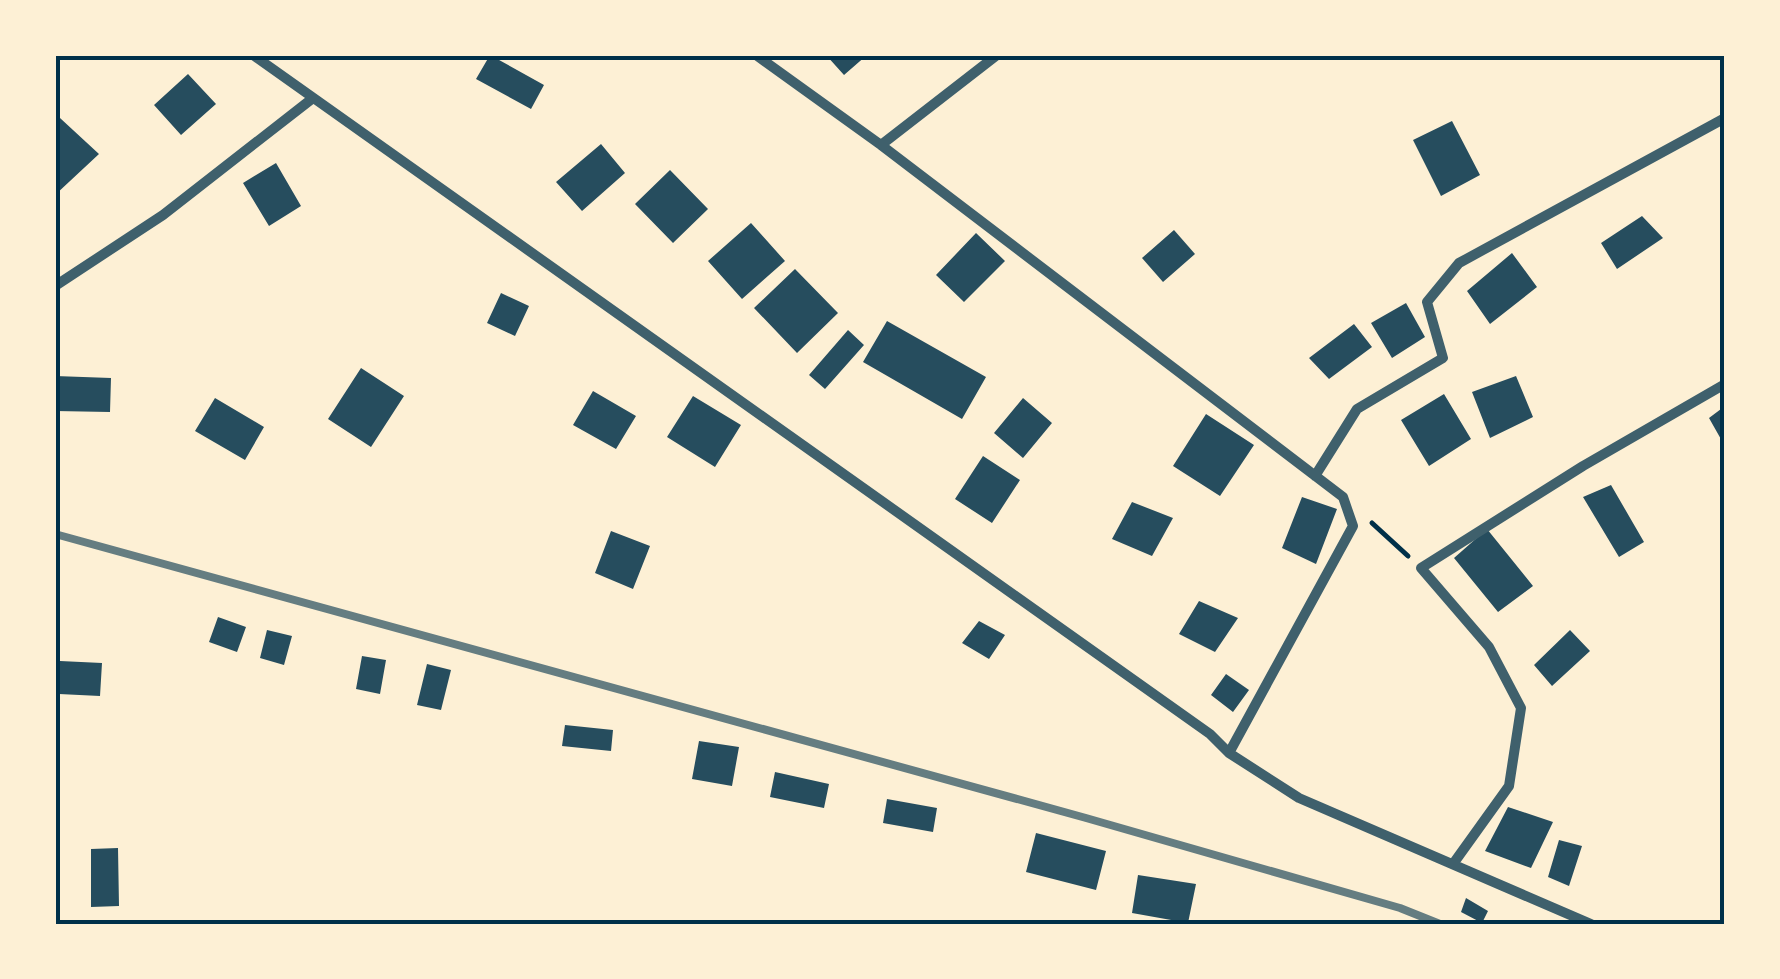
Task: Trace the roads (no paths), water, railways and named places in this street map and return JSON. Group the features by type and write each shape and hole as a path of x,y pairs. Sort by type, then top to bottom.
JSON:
{"street":[{"path":"253,55 1177,711 1230,753 1299,798 1591,924"},
{"path":"756,55 1343,497 1353,526 1230,753"},
{"path":"881,146 996,55"},
{"path":"55,286 163,215 313,98"},
{"path":"1315,476 1357,409 1444,358 1427,302 1459,262 1725,118"},
{"path":"1453,864 1509,786 1521,708 1489,647 1421,568 1582,466 1725,384"}],"railway":[{"path":"55,534 1086,818 1400,908 1440,924"}]}
